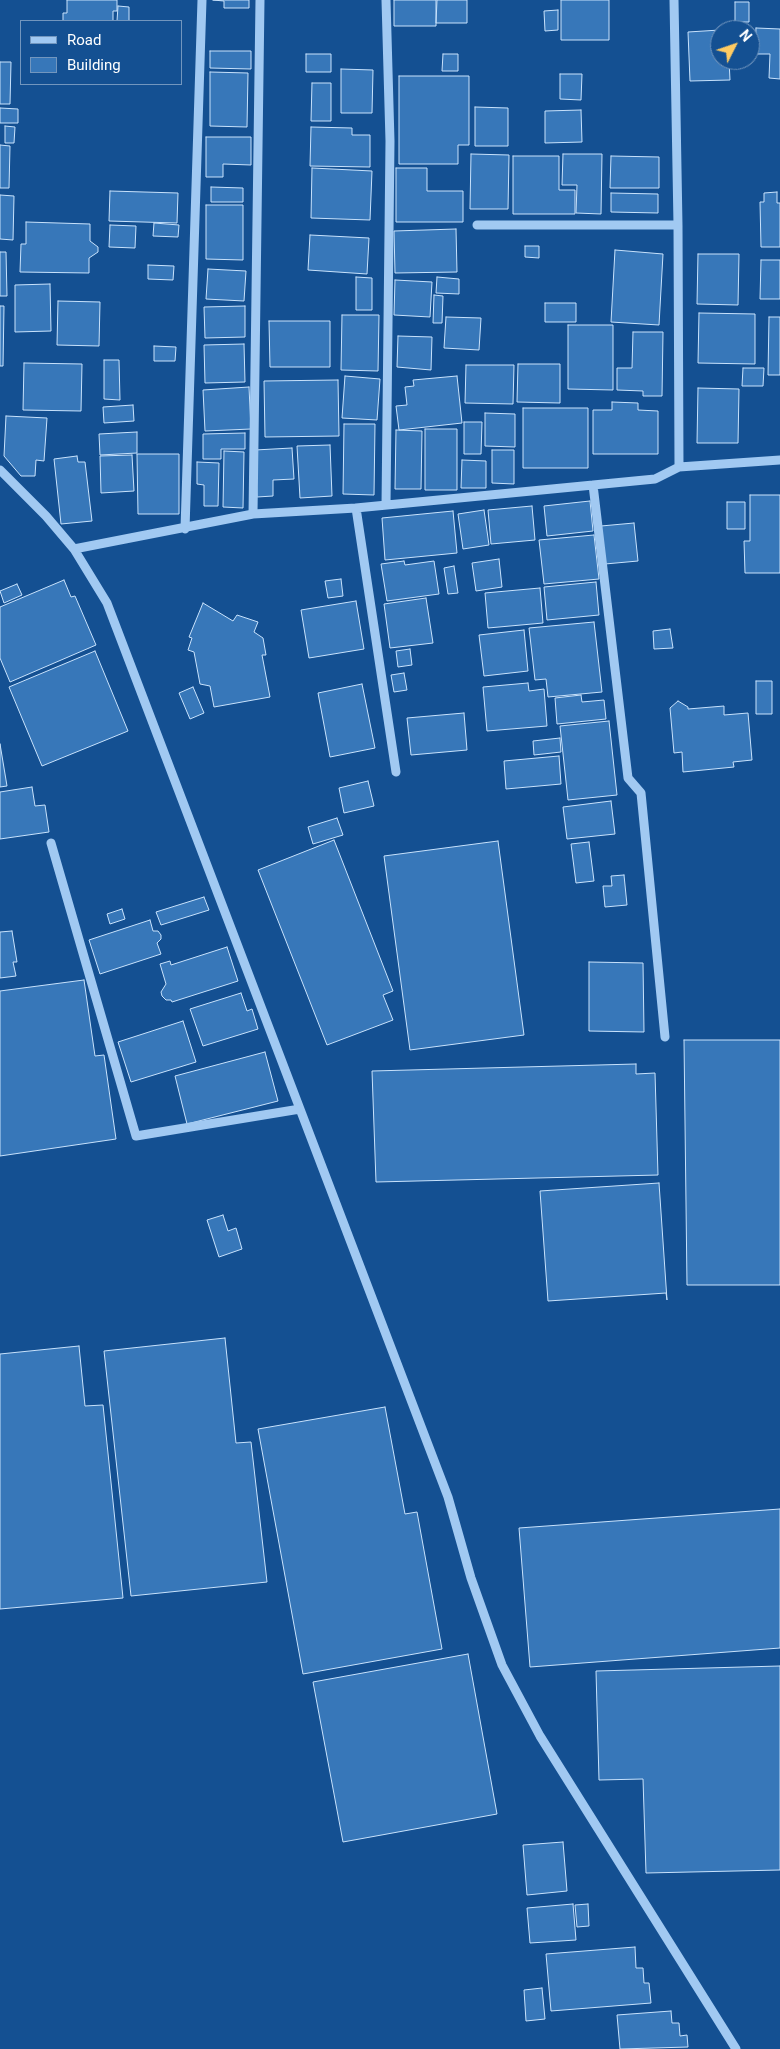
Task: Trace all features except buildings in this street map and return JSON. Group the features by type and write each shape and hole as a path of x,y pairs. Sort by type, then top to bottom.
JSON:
{"street":[{"path":"186,529 202,0"},
{"path":"254,514 260,0"},
{"path":"386,0 390,150 386,504"},
{"path":"674,0 678,225 679,467"},
{"path":"477,225 678,225"},
{"path":"74,549 186,529 254,514 356,508 655,479 679,467 780,460"},
{"path":"0,470 46,516 74,549 107,603 448,1497 471,1578 502,1665 540,1736 736,2049"},
{"path":"593,485 628,778 641,793 665,1037"},
{"path":"356,508 396,772"},
{"path":"51,843 136,1136 300,1109"}]}
